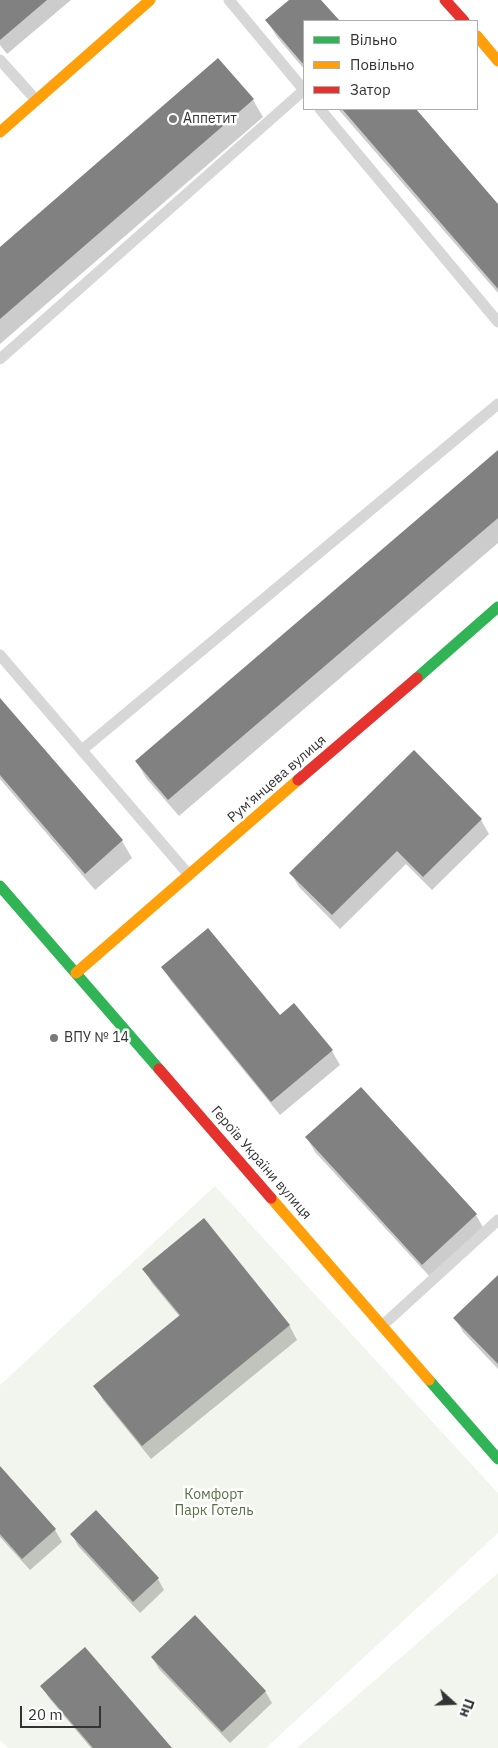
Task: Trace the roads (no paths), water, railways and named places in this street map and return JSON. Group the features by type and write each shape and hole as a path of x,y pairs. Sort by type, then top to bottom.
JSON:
{"street":[{"path":"0,132 150,0"},
{"path":"445,0 463,20"},
{"path":"478,37 498,61"},
{"name":"Рум’янцева вулиця","path":"76,974 498,607"},
{"name":"Героїв України вулиця","path":"0,886 498,1459"}],"lane":[{"path":"229,0 303,89"},
{"path":"0,60 36,100"},
{"path":"0,360 303,91"},
{"path":"321,110 498,322"},
{"path":"82,750 498,404"},
{"path":"0,655 189,875"},
{"path":"382,1325 498,1220"}],"place":[{"name":"Аппетит","path":"173,119"},
{"name":"ВПУ № 14","path":"54,1038"}],"park label":[{"name":"Комфорт Парк Готель","path":"214,1504"}]}
